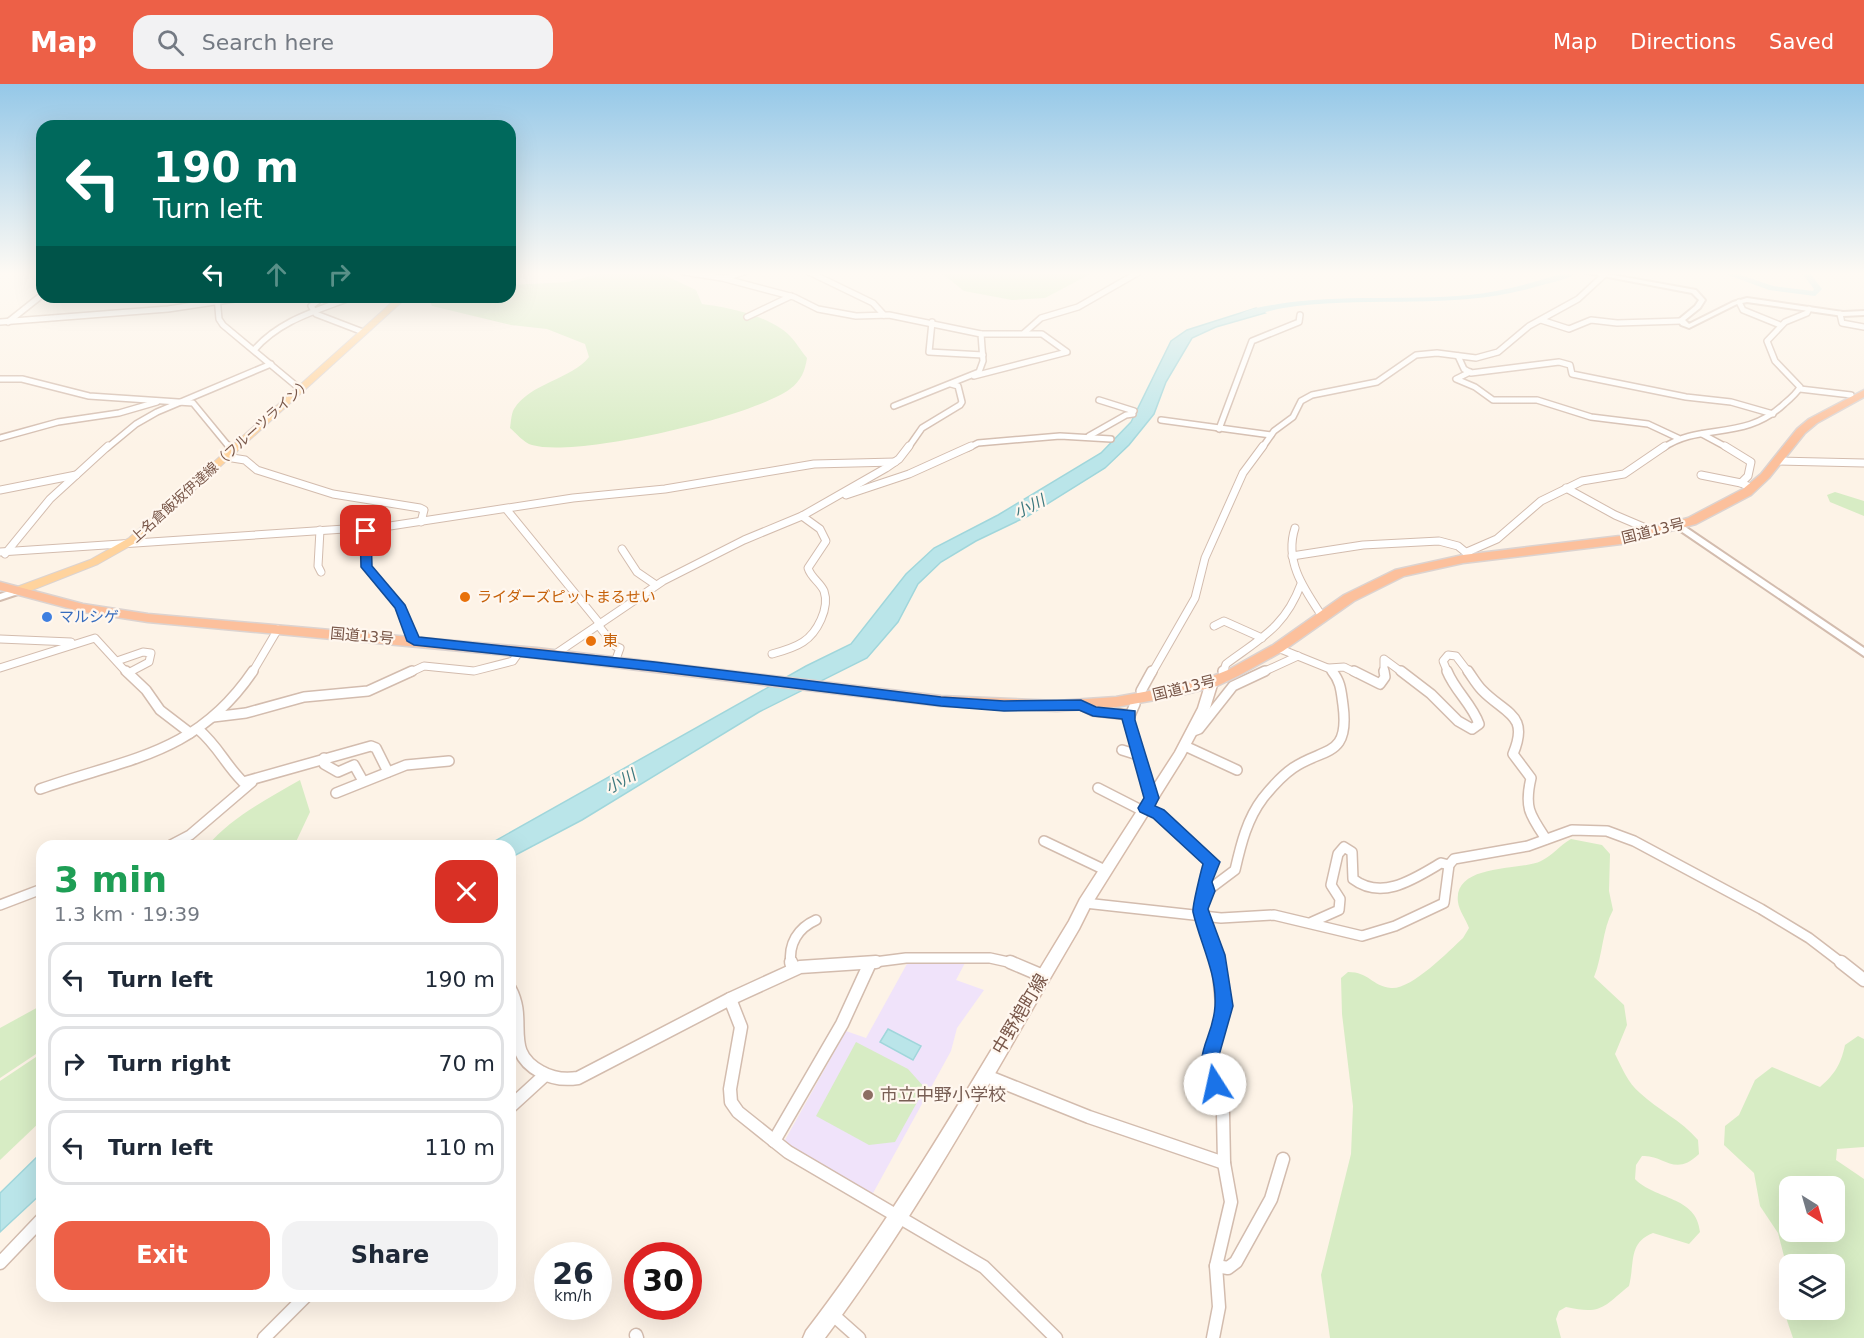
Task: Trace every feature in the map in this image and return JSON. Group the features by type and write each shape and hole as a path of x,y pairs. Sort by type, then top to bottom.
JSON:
{"highway":[{"name":"国道13号","path":"0,586 109,612 520,651 859,692 993,705 1081,705 1131,700 1219,679 1278,648 1322,616 1372,585 1400,573 1468,555 1621,540 1678,525 1718,509 1778,461 1813,421 1857,394"}],"main road":[{"name":"上名倉飯坂伊達線（フルーツライン）","path":"18,591 94,562 130,543 363,332"},
{"name":"中野梍町線","path":"813,1338 852,1289 899,1215 1105,870 1186,742 1219,679"}],"street":[{"path":"230,331 300,389"},
{"path":"254,350 275,331"},
{"path":"931,331 929,352 983,355"},
{"path":"894,406 974,376 1024,365 1067,352 1044,334 981,334 967,331"},
{"path":"1219,429 1252,341 1278,331"},
{"path":"1141,691 1195,598 1205,558 1243,473 1271,435 1293,417 1301,401 1312,395 1377,382 1416,355 1437,353 1476,358 1498,352 1523,331"},
{"path":"1776,331 1767,341 1769,354 1777,366 1800,389 1857,394"},
{"path":"974,376 979,372 983,355 981,334"},
{"path":"1458,356 1464,369 1470,372"},
{"path":"1678,438 1648,424 1591,417 1537,400 1493,400 1456,378 1470,372 1494,372 1514,366 1559,362 1570,365 1572,374 1686,397 1731,402 1773,414"},
{"path":"0,558 42,508 77,474 136,424 179,402 271,364"},
{"path":"0,380 22,379 89,396 196,405 230,454 245,460 257,470 333,494 420,508 424,510 421,522"},
{"path":"554,655 656,585 744,540 802,516 895,462 922,428 960,405 962,402 958,386 951,384"},
{"path":"1292,556 1334,549 1416,542 1450,542 1468,555 1497,539 1541,501 1566,488 1582,481 1624,474 1678,438 1744,428 1773,414 1800,389"},
{"path":"1089,436 1126,415 1134,413 1099,400"},
{"path":"0,438 70,419 122,412 160,401"},
{"path":"1161,420 1271,435"},
{"path":"1701,434 1750,460 1746,485 1701,474"},
{"path":"834,498 902,477 973,444 1049,436 1089,436 1111,439"},
{"path":"1778,461 1864,464"},
{"path":"3,552 421,522 573,498 665,489 814,464 895,462"},
{"path":"0,490 77,474"},
{"path":"1566,488 1618,517 1655,532"},
{"path":"507,510 615,646 621,648 615,662"},
{"path":"772,654 807,640 826,609 826,595 822,587 812,579 808,568 826,541 825,535 802,516"},
{"path":"1678,525 1864,653"},
{"path":"367,527 366,567 401,607 414,641"},
{"path":"1295,528 1290,542 1292,556 1301,584 1322,616"},
{"path":"320,530 318,566 321,572"},
{"path":"622,549 641,576 656,585"},
{"path":"1219,679 1226,664 1262,638 1292,608 1301,584"},
{"path":"0,597 18,591"},
{"path":"1214,626 1224,621 1262,638"},
{"path":"40,789 161,748 194,731 213,717 252,675 278,629"},
{"path":"0,668 95,638 113,660 130,672 160,710 216,744 238,779 243,782 252,782 324,758 374,746 388,772"},
{"path":"0,639 79,642"},
{"path":"1213,1338 1220,1307 1216,1266 1231,1202 1224,1162 1223,1113 1209,1059 1223,1015 1223,999 1217,955 1201,917 1200,909 1207,891 1235,870 1243,834 1272,788 1293,768 1329,753 1343,736 1346,718 1341,700 1340,681 1329,668 1278,648"},
{"path":"213,717 246,713 304,697 368,691 424,666 474,671 486,669 513,661 520,651"},
{"path":"117,661 143,652 151,653 149,662 130,672"},
{"path":"1329,668 1343,665 1368,680 1380,684 1385,676 1382,660 1386,660 1431,694 1458,721 1472,729 1479,724 1476,715 1452,683 1443,661 1448,655 1456,656 1483,691 1514,715 1518,722 1519,740 1513,754 1531,778 1527,796 1529,814 1546,839"},
{"path":"1235,771 1186,742 1233,686 1298,656"},
{"path":"1136,704 1128,720 1138,755 1147,806"},
{"path":"1081,705 1093,711 1130,715"},
{"path":"1122,750 1138,755"},
{"path":"324,758 324,764 338,772 354,765 363,781"},
{"path":"336,794 388,772 427,761 449,761"},
{"path":"180,840 190,835 252,782"},
{"path":"1098,789 1147,806 1212,862 1204,882 1207,891"},
{"path":"1085,903 1139,907 1201,917 1274,915 1312,922 1331,930 1362,936 1395,926 1444,903 1449,865 1461,857 1511,850 1581,829 1607,831 1624,836 1789,925 1864,981"},
{"path":"1044,841 1105,870"},
{"path":"1312,922 1339,910 1340,899 1331,885 1338,854 1344,847 1352,852 1353,879 1365,888 1376,890 1394,887 1442,863 1449,865"},
{"path":"0,905 36,892"},
{"path":"793,969 789,960 794,940 806,924 816,920"},
{"path":"516,999 520,1006 517,1046 519,1056 524,1064 562,1081 578,1078 793,969 906,958 990,958 1019,964 1043,976"},
{"path":"774,1141 842,1024 870,963"},
{"path":"730,999 741,1027 730,1089 731,1102 738,1112 788,1152 899,1215 984,1268 1052,1336"},
{"path":"516,1102 545,1075"},
{"path":"983,1075 1089,1117 1224,1162"},
{"path":"1216,1266 1228,1268 1236,1262 1271,1198 1283,1159"},
{"path":"0,1263 36,1225"},
{"path":"264,1338 300,1302"},
{"path":"832,1314 859,1338"}],"shaded area":[{"name":"市立中野小学校","path":"966,961 956,980 984,990 957,1028 951,1051 872,1195 795,1150 785,1140 846,1031 866,1038 908,962"}],"green space":[{"path":"551,331 784,331 807,358 802,375 790,389 770,400 740,411 664,432 586,446 554,447 529,444 510,428 514,409 530,393 582,364 589,357 585,344"},
{"path":"1835,492 1864,501 1864,516 1830,502 1827,495"},
{"path":"300,780 310,812 297,840 213,840 227,826"},
{"path":"1571,839 1602,845 1610,854 1609,891 1613,910 1594,977 1624,1005 1627,1025 1615,1054 1632,1085 1698,1140 1699,1154 1683,1164 1676,1165 1650,1156 1642,1156 1636,1165 1635,1179 1643,1186 1674,1200 1691,1211 1697,1220 1700,1232 1689,1244 1653,1233 1645,1237 1634,1254 1629,1286 1601,1307 1587,1310 1566,1307 1559,1311 1556,1319 1561,1338 1330,1338 1321,1275 1351,1154 1353,1106 1342,1014 1341,978 1348,972 1361,974 1379,985 1391,988 1399,987 1419,977 1463,938 1469,928 1458,902 1459,889 1466,881 1490,871 1541,861"},
{"path":"36,1008 36,1054 0,1078 0,1028"},
{"path":"1858,1036 1864,1039 1864,1147 1837,1149 1836,1160 1864,1179 1864,1338 1793,1338 1787,1320 1845,1320 1845,1254 1783,1254 1780,1242 1845,1242 1845,1176 1779,1176 1779,1237 1760,1206 1754,1173 1724,1145 1725,1126 1739,1115 1755,1080 1772,1067 1820,1087 1830,1078 1842,1058 1845,1045"},
{"path":"856,1042 908,1069 925,1088 895,1142 869,1145 816,1116"},
{"path":"36,1057 36,1126 0,1160 0,1081"}],"water":[{"name":"小川","path":"1186,331 1208,331 1192,338 1166,382 1154,414 1129,445 1105,468 1028,516 976,541 941,562 918,584 898,622 867,658 759,712 582,820 516,855 516,840 497,840 806,666 851,644 906,574 934,548 998,515 1101,453 1131,422 1171,341"},
{"path":"888,1029 921,1046 913,1060 880,1042"},
{"path":"36,1158 36,1199 0,1232 0,1193"}],"place":[{"name":"ライダーズピットまるせい","path":"465,597"},
{"name":"マルシゲ","path":"47,617"},
{"name":"東","path":"591,641"},
{"name":"市立中野小学校","path":"868,1095"}],"route":[{"path":"366,531 366,567 401,607 414,641 655,666 941,701 1004,706 1081,705 1087,710 1130,715 1128,720 1152,798 1146,808 1158,814 1212,862 1204,882 1207,891 1200,909 1201,917 1217,955 1223,992 1223,1015 1209,1059 1215,1084"}]}
